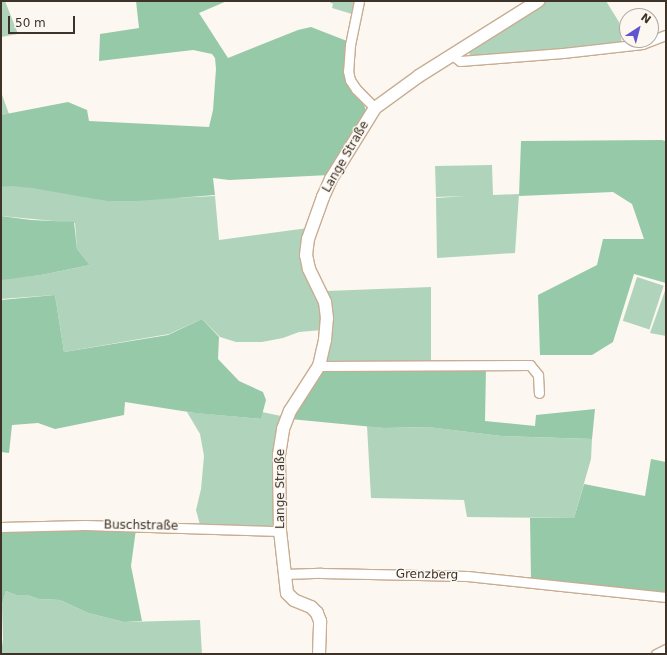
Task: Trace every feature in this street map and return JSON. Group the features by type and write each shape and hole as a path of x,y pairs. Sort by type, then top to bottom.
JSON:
{"street":[{"path":"359,1 350,45 348,71 350,80 356,89 375,108"},
{"name":"Lange Straße","path":"285,574 280,531 279,456 283,429 290,411 319,366 325,340 326,311 322,295 309,269 306,248 323,197 331,179 375,108 386,98 538,1"},
{"path":"452,55 460,61 563,54 642,44 666,35"},
{"path":"319,366 530,365 538,375 539,393"},
{"name":"Buschstraße","path":"1,527 85,524 280,531"},
{"name":"Grenzberg","path":"285,574 321,573 467,576 666,597"},
{"path":"285,574 286,590 289,596 297,602 311,607 319,616 319,654"},
{"path":"656,654 666,649"}],"green space":[{"path":"1,1 5,1 18,34 1,37"},
{"path":"136,1 227,1 199,13 228,58 298,30 311,27 347,41 347,82 364,105 367,113 329,175 229,180 213,178 215,195 137,201 106,201 32,188 11,186 1,187 1,115 68,102 87,110 89,121 209,127 213,110 216,69 215,58 212,54 193,50 99,61 100,34 139,28"},
{"path":"328,1 355,1 352,14 332,8 333,4"},
{"path":"546,1 606,1 619,22 619,45 469,57 470,51"},
{"path":"1,92 9,114 1,115"},
{"path":"521,141 666,141 666,283 634,274 613,342 592,355 540,355 538,295 597,265 603,239 644,239 632,204 613,192 519,196"},
{"path":"492,165 493,195 519,194 515,253 437,258 436,198 466,196 436,197 435,166"},
{"path":"12,185 58,191 106,201 215,196 219,240 308,228 322,312 322,330 299,332 283,338 262,342 236,342 220,337 202,319 169,334 64,352 55,295 1,299 1,279 41,275 90,265 77,249 75,223 1,216 1,187"},
{"path":"1,216 31,220 74,222 77,249 90,265 41,275 1,280"},
{"path":"637,277 664,286 649,329 623,321"},
{"path":"431,287 431,363 326,362 331,330 326,291"},
{"path":"666,288 666,336 650,333"},
{"path":"55,295 64,352 168,335 202,319 219,337 218,359 239,381 263,392 266,400 261,419 195,413 125,402 124,415 55,429 38,423 12,425 9,453 1,452 1,300"},
{"path":"486,367 485,421 535,426 536,415 595,409 592,439 501,436 428,427 384,428 290,419 324,369"},
{"path":"187,412 261,419 262,412 281,416 277,432 277,525 274,528 200,525 196,510 201,489 204,456 200,434"},
{"path":"367,426 385,428 429,427 501,436 592,439 591,459 574,518 467,517 464,500 371,498"},
{"path":"651,459 666,462 666,594 531,579 530,518 574,518 584,484 645,496"},
{"path":"136,529 131,566 142,621 124,622 88,613 60,600 39,599 27,595 16,595 6,591 2,605 1,644 1,531"},
{"path":"6,591 16,595 27,595 39,599 60,600 88,613 124,622 200,620 202,654 1,654 3,639 2,605"}]}
